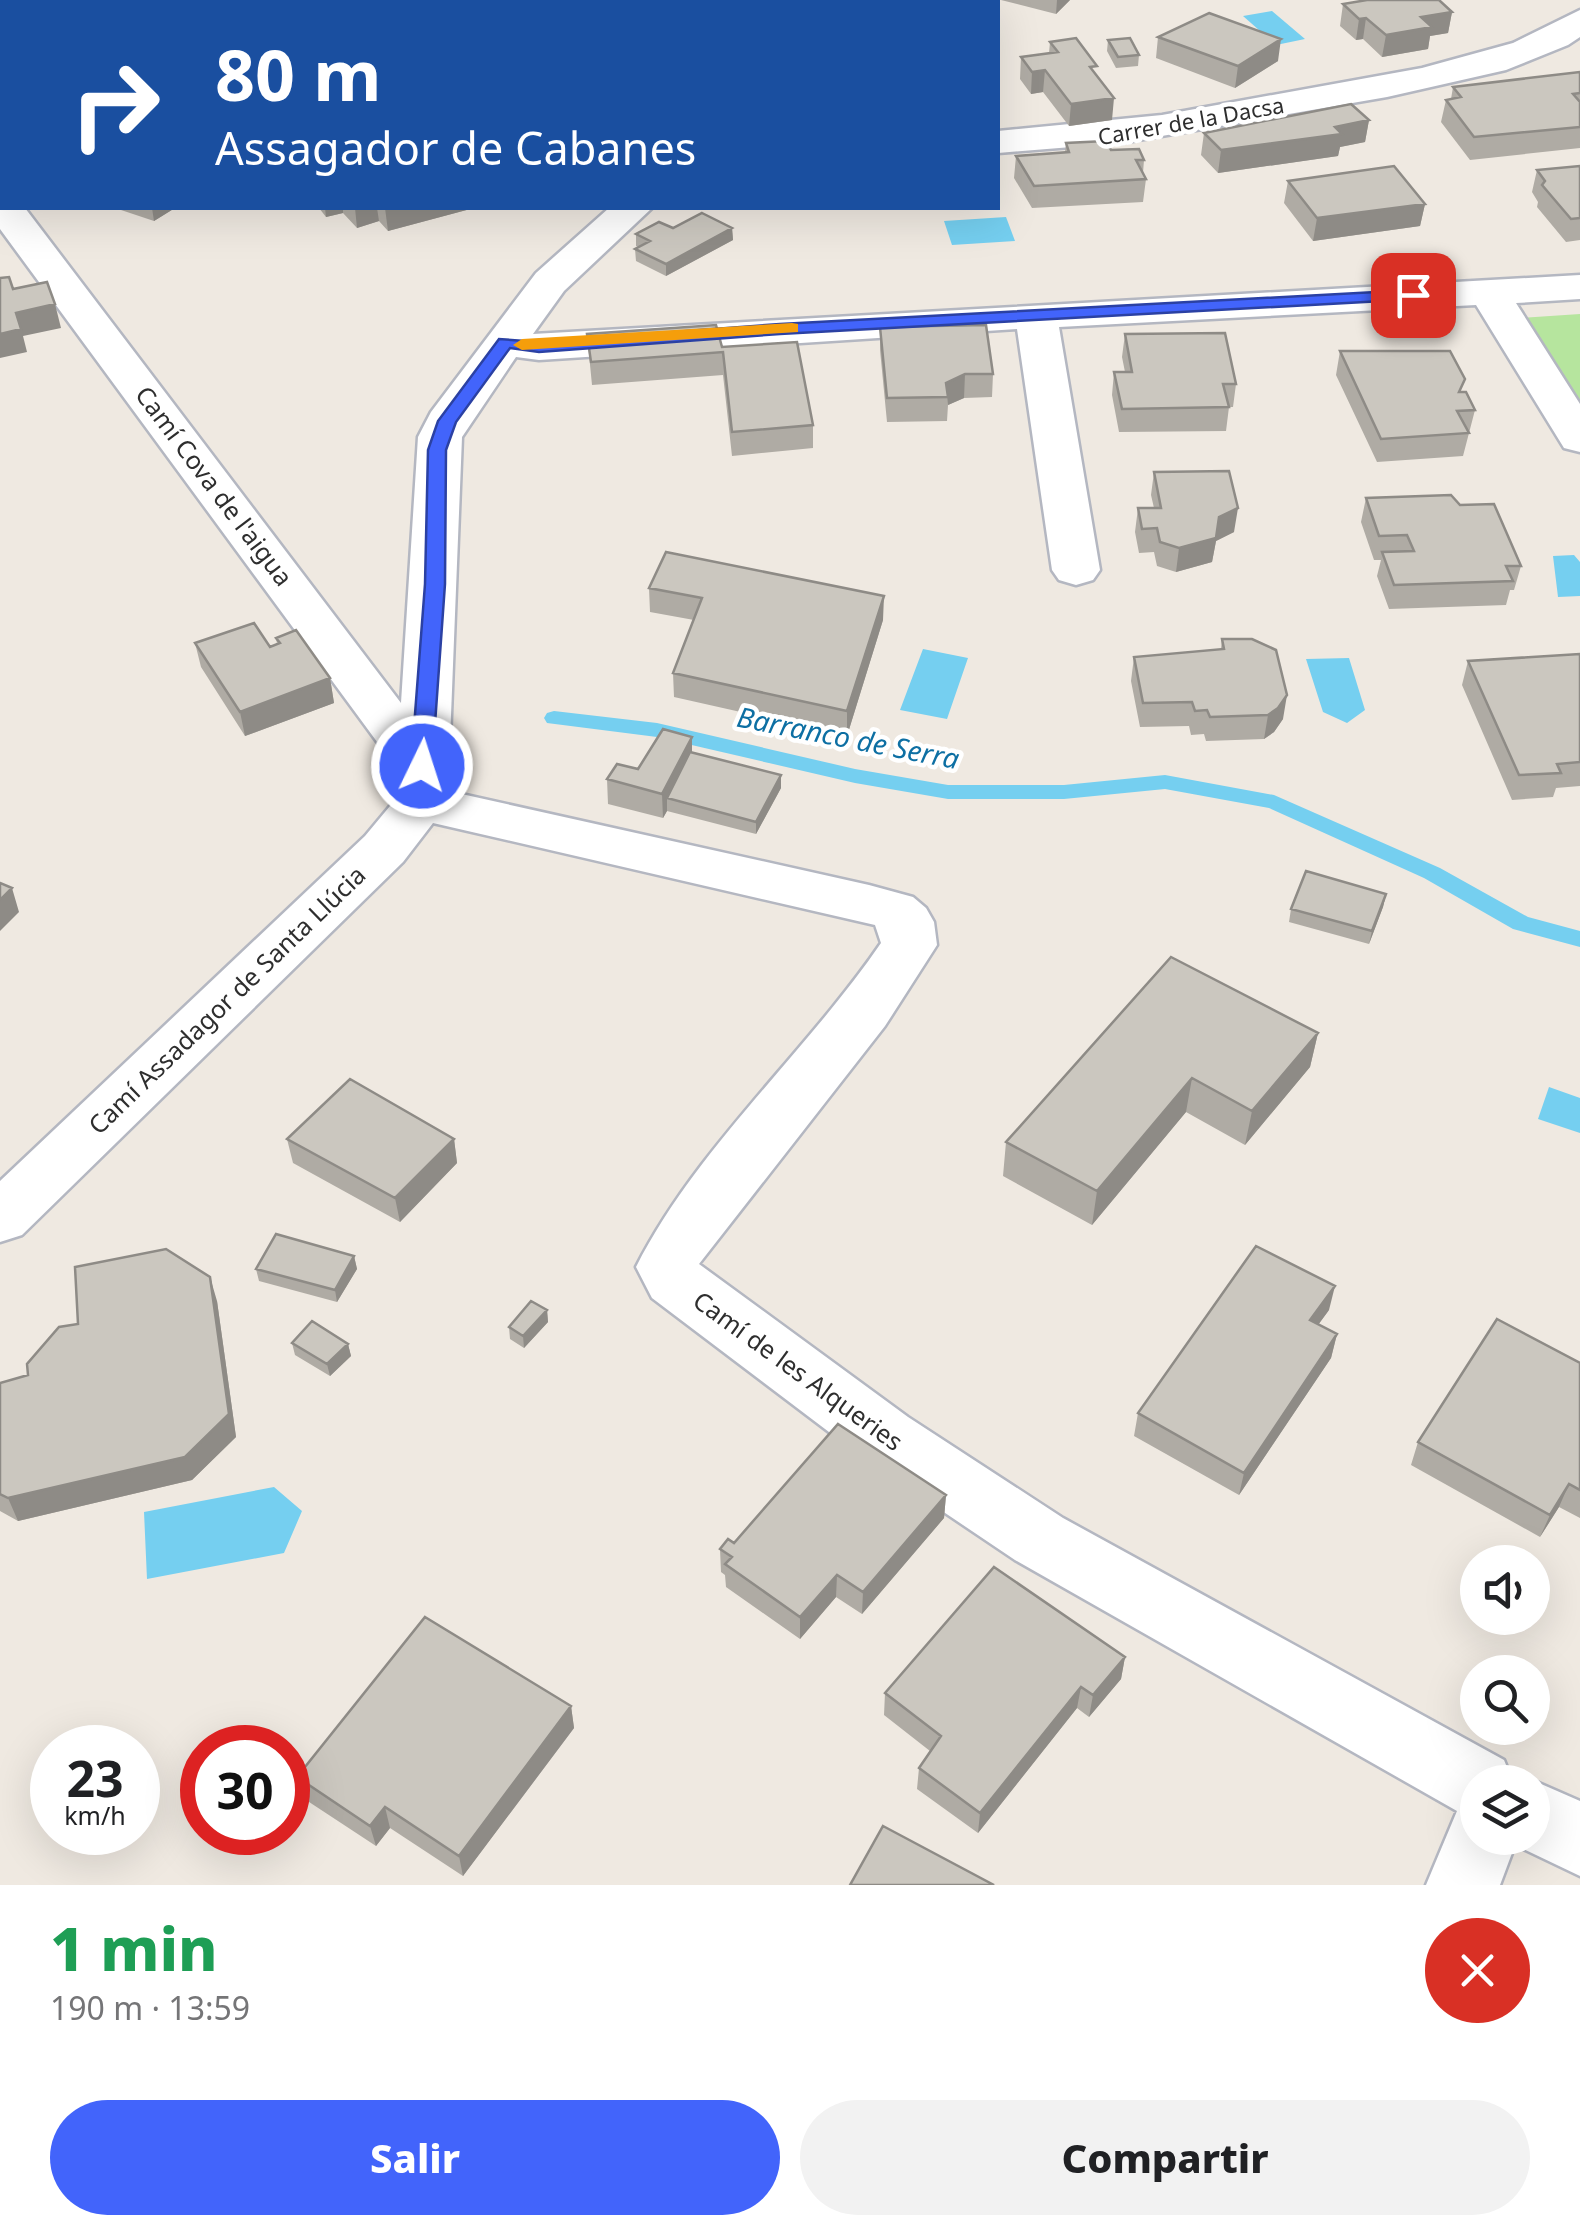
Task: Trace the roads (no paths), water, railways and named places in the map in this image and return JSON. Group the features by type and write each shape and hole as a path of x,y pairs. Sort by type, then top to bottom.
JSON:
{"street":[{"name":"Carrer de la Dacsa","path":"1000,142 1124,135 1384,88 1522,51 1580,21"},
{"name":"Carrer de la Dacsa","path":"1384,88 1560,74"},
{"name":"Camí Cova de l'aigua","path":"6,210 421,784"},
{"path":"421,784 435,584 437,450 447,421 550,282 630,210"},
{"path":"506,342 539,347 1580,286"},
{"path":"1488,291 1580,440"},
{"path":"1036,315 1076,570"},
{"name":"Camí Assadagor de Santa Llúcia","path":"0,1218 384,849 421,784"},
{"name":"Camí de les Alqueries","path":"421,784 894,911 907,922 908,945 865,1011 685,1232 667,1267 674,1280 885,1437 1039,1539 1460,1775"},
{"path":"1550,1824 1580,1840"},
{"path":"1463,1885 1474,1855"}],"water":[{"path":"1272,11 1305,39 1276,45 1243,16"},
{"path":"1006,217 1015,241 952,245 944,221"},
{"path":"1574,555 1580,562 1580,596 1558,597 1553,556"},
{"path":"923,649 968,658 947,719 900,710"},
{"path":"1349,658 1365,710 1347,723 1323,712 1306,659"},
{"path":"1549,1087 1580,1098 1580,1133 1538,1119"},
{"path":"274,1487 302,1511 284,1553 147,1579 144,1512"}],"waterway":[{"name":"Barranco de Serra","path":"554,718 657,730 855,776 948,792 1064,792 1165,782 1274,802 1432,873 1521,923 1580,939"}]}
